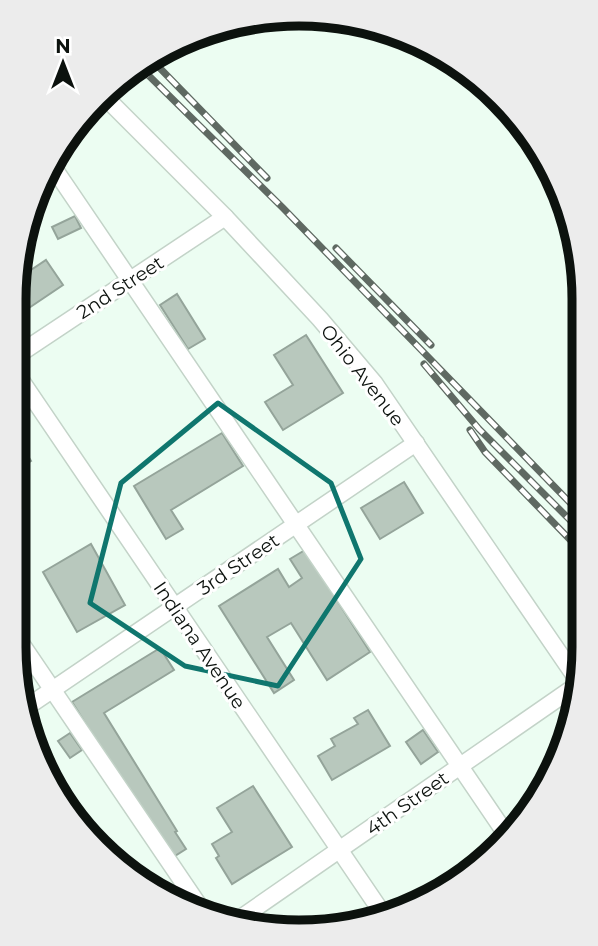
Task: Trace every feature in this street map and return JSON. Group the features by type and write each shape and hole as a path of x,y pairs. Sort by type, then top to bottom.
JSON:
{"street":[{"name":"Ohio Avenue","path":"110,102 225,217 320,319 375,384 571,669"},
{"path":"57,173 503,828"},
{"name":"2nd Street","path":"26,349 225,217"},
{"name":"Indiana Avenue","path":"26,388 379,907"},
{"name":"3rd Street","path":"32,703 416,443"},
{"path":"26,651 194,899"},
{"name":"4th Street","path":"245,915 568,693"}],"highlighted area":[{"path":"218,403 331,483 361,559 278,686 185,666 90,603 121,483"}],"building":[{"path":"75,216 81,228 58,239 52,227"},
{"path":"46,260 63,285 26,310 26,299 28,272"},
{"path":"177,294 205,339 188,349 160,305"},
{"path":"306,335 343,393 283,430 265,402 293,385 274,355"},
{"path":"222,433 243,466 171,510 183,529 166,539 134,486"},
{"path":"404,482 423,513 380,539 361,508"},
{"path":"91,544 125,605 77,632 43,572"},
{"path":"305,550 370,652 327,680 291,623 267,637 294,680 274,693 219,606 278,569 289,587 302,578 290,559"},
{"path":"160,648 174,670 104,713 186,849 170,859 72,702"},
{"path":"368,710 390,746 332,780 318,756 335,746 331,739 358,724 354,718"},
{"path":"423,730 438,752 421,764 406,742"},
{"path":"70,733 82,750 70,758 58,741"},
{"path":"253,786 292,847 232,884 216,858 219,856 212,844 232,832 217,808"}],"railway":[{"path":"158,66 267,178"},
{"path":"146,73 283,208 572,505"},
{"path":"336,248 431,345"},
{"path":"424,364 479,429 572,522"},
{"path":"470,430 485,452 572,542"}]}
